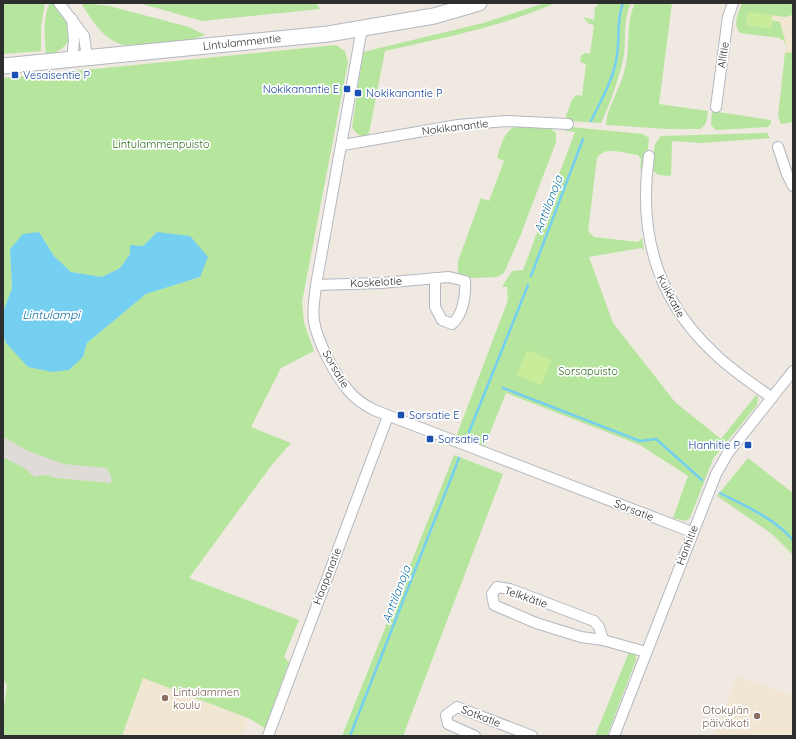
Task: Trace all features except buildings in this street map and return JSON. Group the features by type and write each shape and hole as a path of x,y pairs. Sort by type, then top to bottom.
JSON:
{"street":[{"path":"60,3 84,36 80,59"},
{"name":"Lintulammentie","path":"3,66 310,36 434,16 479,3"},
{"name":"Allitie","path":"716,107 728,17 733,3"},
{"path":"72,19 74,41 80,59"},
{"name":"Sorsatie","path":"362,28 343,145 316,285 314,322 321,341 341,382 356,399 374,410 388,416 692,532"},
{"name":"Nokikanantie","path":"343,145 458,125 506,121 568,124"},
{"path":"778,147 787,174 793,186"},
{"name":"Kuikkatie","path":"649,156 645,196 648,235 658,269 669,296 683,319 709,349 772,398"},
{"name":"Koskelotie","path":"316,285 380,283 435,278 449,277 465,281 466,287 458,319 452,324 442,320 435,307 435,278"},
{"name":"Hanhitie","path":"614,736 692,532 716,474 728,453 793,371"},
{"name":"Haapanatie","path":"268,736 388,416"},
{"name":"Telkkätie","path":"604,640 599,627 594,621 510,589 498,587 492,594 494,605 536,623 581,638 604,640 646,652"},
{"name":"Sotkatie","path":"475,736 448,724 446,715 457,707 532,736"}],"shaded area":[{"path":"742,3 793,3 793,74 782,77 786,48 784,41 776,37 741,33 738,30 736,26 737,19"},
{"path":"3,437 28,451 64,464 106,468 111,475 111,483 56,478 46,475 35,477 24,468 3,457"},
{"name":"Otokylän päiväkoti","path":"737,676 793,696 793,736 714,736"},
{"name":"Lintulammen koulu","path":"143,678 248,718 242,736 122,736"}],"green space":[{"path":"3,3 45,3 41,27 41,51 3,54"},
{"path":"50,3 55,3 65,16 70,34 69,39 62,48 46,55 45,21 47,9"},
{"path":"81,3 109,6 189,27 205,35 186,42 124,45 110,39 104,34"},
{"path":"139,3 316,3 320,9 202,21"},
{"path":"545,3 555,3 514,19 493,25 385,51 369,133 367,137 362,136 356,133 353,129 352,127 363,52 483,23"},
{"path":"598,3 631,3 627,15 625,49 620,71 608,108 601,123 568,121 566,116 572,100 576,95 582,96 586,64 580,62 581,56 585,53 590,54 594,25 589,24 583,17 594,20 595,6 597,7"},
{"path":"635,3 672,3 659,104 708,111 706,123 701,129 668,129 606,125 607,118 626,64 630,20"},
{"path":"742,3 793,3 792,15 785,17 748,12 746,25 771,28 772,20 780,22 787,48 784,41 779,38 741,33 738,30 736,23"},
{"path":"748,12 772,15 771,28 746,25"},
{"name":"Lintulammenpuisto","path":"336,45 345,51 348,62 302,302 304,323 314,351 281,368 251,427 291,443 271,466 189,578 299,620 284,657 289,662 265,728 248,718 143,678 122,736 3,736 3,714 7,685 3,679 3,334 6,343 83,357 87,343 146,294 200,277 157,232 143,246 130,254 120,268 102,277 71,272 54,256 39,232 10,249 12,288 3,312 3,78"},
{"path":"793,52 793,122 781,124 778,116 785,53"},
{"path":"712,111 771,120 771,123 768,127 716,130 711,125"},
{"path":"513,127 550,128 556,133 556,142 521,234 504,273 497,277 468,278 458,273 458,261 481,198 489,201 504,161 497,158 506,134"},
{"name":"Sorsapuisto","path":"570,127 643,134 649,138 646,167 640,169 641,159 638,155 622,152 605,152 600,154 597,158 588,231 594,237 638,242 642,238 644,250 641,248 589,257 613,323 675,402 721,439 756,395 758,397 757,405 713,459 690,518 686,521 673,518 688,476 640,445 506,393 484,448 456,437 508,300 507,287 503,287 503,285 512,271 523,270 575,132 565,131"},
{"path":"767,133 770,138 701,143 672,141 671,176 659,175 651,170 655,144 661,136"},
{"path":"527,350 552,360 541,385 517,375"},
{"path":"454,455 503,474 403,736 342,736"},
{"path":"748,458 793,493 793,555 772,534 717,496"},
{"path":"629,652 635,653 636,660 607,736 595,736"}],"water":[{"name":"Lintulampi","path":"39,232 54,256 71,272 102,277 120,268 130,254 130,245 143,246 157,232 190,236 208,257 200,277 146,294 87,343 83,357 69,370 52,372 28,367 6,343 3,334 3,312 12,288 10,249 23,234"}],"waterway":[{"name":"Anttilanoja","path":"591,121 607,89 613,72 618,48 619,23 623,3"},
{"name":"Anttilanoja","path":"531,276 583,139"},
{"name":"Anttilanoja","path":"469,432 528,285"},
{"path":"503,388 640,441 656,439 702,480"},
{"name":"Anttilanoja","path":"350,736 459,458"},
{"path":"720,493 768,519 793,540"}],"place":[{"name":"Vesaisentie P","path":"15,75"},
{"name":"Nokikanantie E","path":"347,89"},
{"name":"Nokikanantie P","path":"358,93"},
{"name":"Sorsatie E","path":"401,415"},
{"name":"Sorsatie P","path":"430,439"},
{"name":"Hanhitie P","path":"748,445"},
{"name":"Lintulammen koulu","path":"165,698"},
{"name":"Otokylän päiväkoti","path":"757,716"}]}
